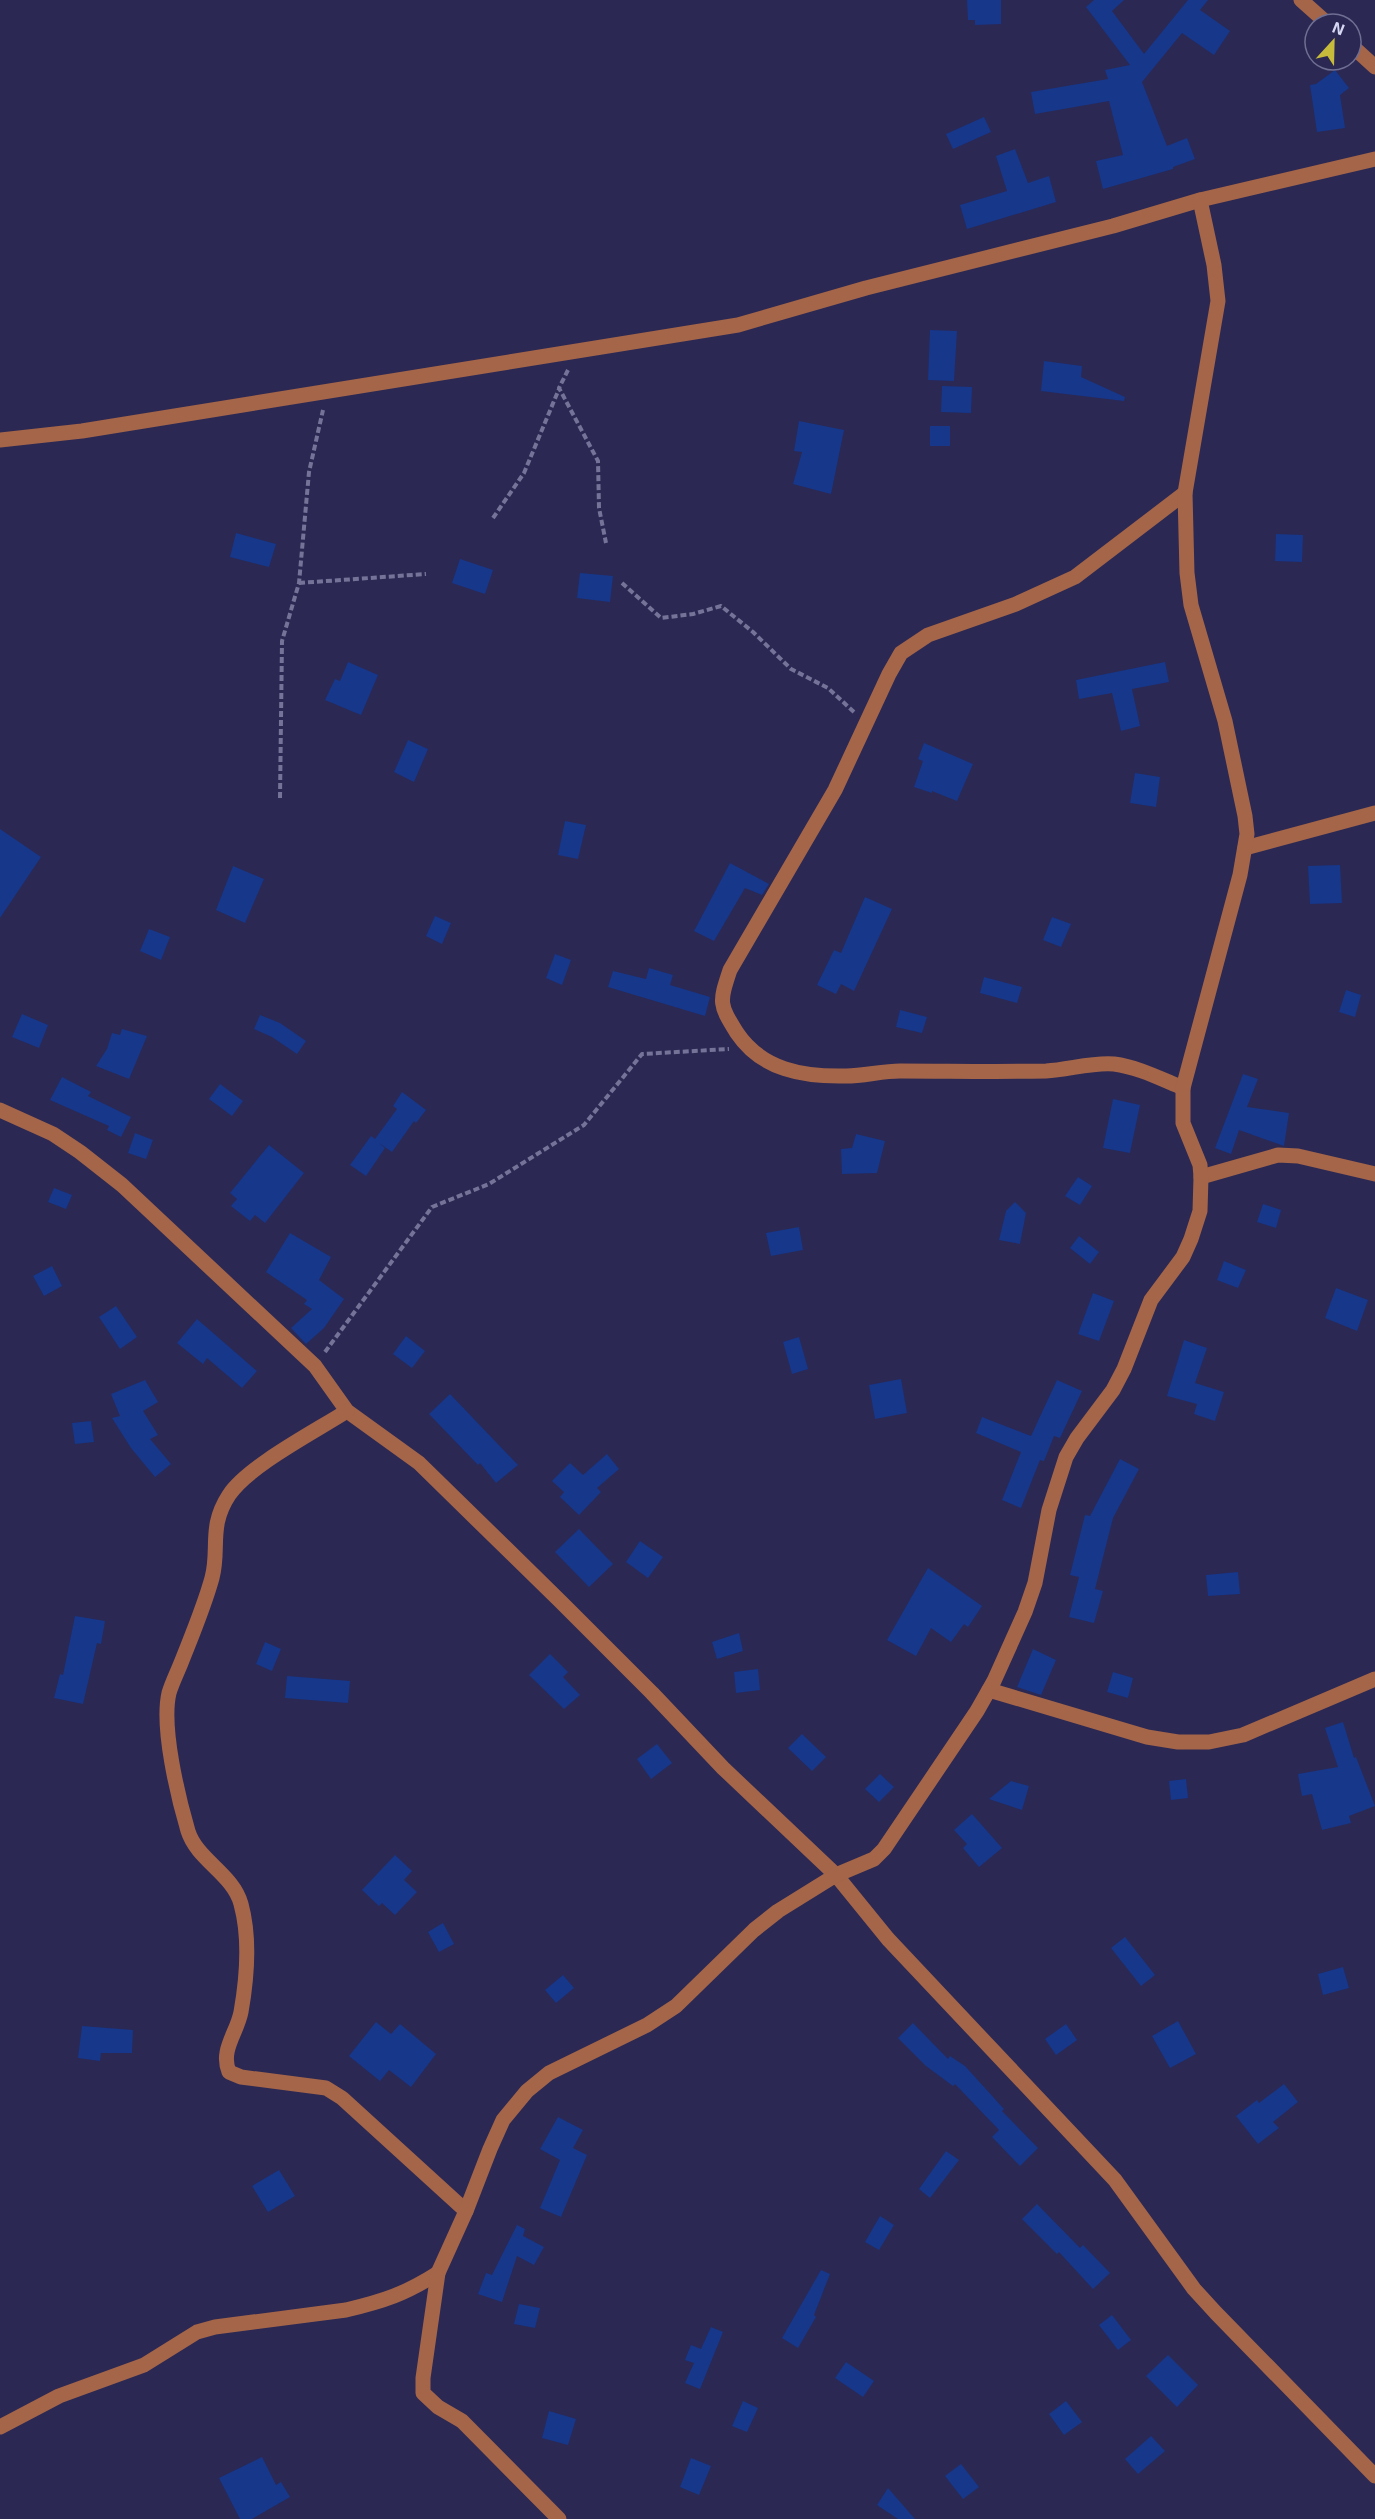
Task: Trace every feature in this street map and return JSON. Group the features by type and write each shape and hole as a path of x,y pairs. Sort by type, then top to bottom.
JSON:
{"street":[{"path":"1301,0 1314,12"},
{"path":"1363,56 1375,67"},
{"path":"0,440 82,431 738,325 889,282 1113,226 1200,200 1375,159"},
{"path":"559,2519 462,2421 438,2407 423,2393 423,2378 438,2273 503,2120 528,2091 549,2073 647,2025 676,2006 770,1917 836,1875 874,1859 884,1849 988,1690 1029,1602 1037,1574 1048,1510 1066,1457 1077,1438 1113,1390 1124,1369 1151,1300 1183,1257 1200,1211 1202,1177 1200,1165 1183,1123 1183,1088 1245,848 1245,816 1225,721 1191,605 1187,573 1185,493 1218,301 1214,265 1200,200"},
{"path":"1183,1088 1114,1064 1048,1071 897,1071 846,1076 807,1074 778,1066 757,1056 747,1048 722,1009 723,991 730,970 835,790 901,653 928,635 1016,604 1074,577 1185,493"},
{"path":"1245,848 1375,813"},
{"path":"0,1110 53,1134 122,1185 315,1366 347,1412 420,1463 652,1693 723,1768 836,1875 888,1939 1114,2180 1194,2289 1375,2476"},
{"path":"1202,1177 1278,1155 1298,1156 1375,1174"},
{"path":"347,1412 250,1473 229,1495 215,1527 213,1575 169,1693 167,1723 178,1790 189,1834 200,1851 225,1877 241,1902 247,1943 241,2014 225,2061 229,2072 242,2077 326,2088 342,2098 466,2211"},
{"path":"988,1690 1147,1737 1178,1742 1209,1742 1243,1735 1375,1680"},
{"path":"0,2427 58,2396 144,2365 197,2332 215,2326 366,2306 407,2292 438,2273"}],"path":[{"path":"493,518 524,473 577,350"},
{"path":"559,388 598,461 599,508 606,543"},
{"path":"280,798 282,641 299,583 309,472 327,392"},
{"path":"299,583 426,573"},
{"path":"622,583 661,618 693,614 721,606 791,669 828,688 866,723"},
{"path":"315,1366 432,1207 489,1184 584,1125 642,1054 747,1048"}],"building":[{"path":"967,0 1001,0 1001,24 975,25 975,20 968,20"},
{"path":"1094,0 1124,0 1112,11 1144,54 1188,0 1208,0 1200,10 1230,31 1214,55 1182,33 1142,82 1167,146 1187,138 1195,159 1173,167 1173,169 1103,189 1096,161 1123,155 1109,101 1035,114 1031,92 1108,79 1105,70 1130,65 1086,7"},
{"path":"1332,72 1337,72 1349,88 1340,95 1345,128 1317,132 1310,85 1316,84"},
{"path":"984,117 991,132 953,149 946,134"},
{"path":"1015,149 1028,183 1049,176 1056,202 967,229 960,205 1007,191 996,156"},
{"path":"930,330 957,331 954,381 928,380"},
{"path":"1044,361 1082,366 1081,377 1125,397 1124,401 1041,391"},
{"path":"942,386 972,387 971,413 941,412"},
{"path":"799,421 844,430 831,494 793,484 802,452 794,451"},
{"path":"930,426 950,426 950,446 930,446"},
{"path":"236,533 276,544 269,567 230,557"},
{"path":"1276,534 1303,535 1302,562 1275,561"},
{"path":"460,559 493,570 485,594 452,583"},
{"path":"580,573 613,576 610,602 577,598"},
{"path":"348,662 378,675 361,715 325,700 335,679 340,681"},
{"path":"1165,662 1169,682 1132,689 1140,726 1121,731 1112,693 1079,699 1076,680"},
{"path":"408,740 428,749 414,782 394,772"},
{"path":"924,743 973,764 957,801 914,787 923,761 918,759"},
{"path":"1135,773 1160,777 1156,807 1130,803"},
{"path":"565,821 586,825 578,859 558,855"},
{"path":"0,829 41,857 0,918"},
{"path":"730,863 769,884 762,895 745,888 714,941 694,931"},
{"path":"1340,865 1342,903 1310,904 1308,866"},
{"path":"233,866 264,879 245,923 216,910"},
{"path":"865,897 892,909 854,991 841,984 836,994 817,985 834,950 841,953"},
{"path":"435,916 451,923 442,944 426,936"},
{"path":"1052,917 1071,924 1061,947 1043,940"},
{"path":"149,929 170,937 161,960 140,951"},
{"path":"555,954 571,960 562,985 546,978"},
{"path":"649,968 673,975 670,985 710,997 705,1016 608,987 613,971 646,979"},
{"path":"984,977 1022,987 1017,1003 980,993"},
{"path":"1346,990 1361,995 1355,1017 1339,1012"},
{"path":"900,1010 927,1017 922,1033 896,1027"},
{"path":"22,1014 48,1025 39,1048 12,1037"},
{"path":"260,1015 280,1023 306,1041 297,1054 272,1037 254,1029"},
{"path":"122,1029 147,1036 129,1079 96,1066 107,1049 112,1033 120,1035"},
{"path":"1243,1074 1258,1079 1247,1107 1289,1113 1284,1146 1239,1130 1231,1154 1215,1148"},
{"path":"62,1077 91,1092 88,1096 131,1117 121,1137 107,1130 109,1126 50,1100"},
{"path":"220,1084 243,1101 232,1116 209,1099"},
{"path":"402,1092 426,1110 416,1123 414,1121 392,1152 379,1143 385,1148 366,1176 350,1165 371,1136 375,1139 397,1109 393,1106"},
{"path":"1113,1099 1140,1105 1130,1153 1103,1148"},
{"path":"135,1133 153,1140 146,1159 128,1153"},
{"path":"856,1134 885,1141 877,1173 842,1174 841,1149 852,1148"},
{"path":"269,1145 304,1173 265,1223 255,1215 250,1221 231,1206 237,1199 230,1193"},
{"path":"1078,1177 1092,1186 1080,1205 1065,1196"},
{"path":"54,1188 72,1195 66,1209 48,1202"},
{"path":"1015,1202 1026,1213 1020,1244 999,1240 1006,1211"},
{"path":"1263,1204 1281,1210 1276,1228 1257,1222"},
{"path":"799,1227 803,1250 771,1256 766,1233"},
{"path":"290,1233 331,1257 319,1280 344,1299 324,1328 306,1344 291,1328 312,1309 304,1304 307,1300 266,1272"},
{"path":"1079,1236 1099,1252 1090,1264 1070,1248"},
{"path":"1224,1261 1246,1270 1238,1288 1217,1280"},
{"path":"52,1266 62,1286 44,1296 33,1276"},
{"path":"1336,1288 1368,1300 1357,1331 1325,1318"},
{"path":"1093,1293 1114,1301 1099,1341 1078,1334"},
{"path":"116,1306 137,1337 120,1349 99,1317"},
{"path":"197,1319 257,1371 242,1388 207,1358 203,1364 177,1343"},
{"path":"406,1336 425,1351 412,1368 393,1354"},
{"path":"799,1337 808,1369 792,1374 783,1342"},
{"path":"1184,1340 1207,1348 1195,1383 1224,1392 1215,1421 1194,1414 1197,1404 1167,1396"},
{"path":"901,1379 907,1413 875,1419 869,1385"},
{"path":"145,1380 158,1402 143,1411 158,1435 150,1439 171,1464 155,1477 131,1448 112,1418 120,1416 111,1394"},
{"path":"1057,1380 1082,1391 1060,1438 1054,1436 1044,1461 1040,1460 1021,1508 1002,1500 1021,1452 976,1433 982,1417 1031,1436"},
{"path":"450,1394 518,1465 496,1483 480,1463 478,1465 429,1414"},
{"path":"91,1421 94,1442 75,1444 72,1423"},
{"path":"607,1454 619,1469 597,1488 601,1492 579,1515 560,1497 564,1492 552,1481 570,1463 583,1475"},
{"path":"1120,1459 1139,1469 1113,1518 1095,1589 1103,1591 1094,1623 1069,1617 1079,1577 1070,1575 1085,1515 1090,1516"},
{"path":"579,1529 613,1564 589,1587 555,1552"},
{"path":"640,1541 663,1557 648,1578 626,1562"},
{"path":"928,1568 982,1606 968,1627 964,1624 951,1642 931,1628 916,1656 887,1640"},
{"path":"1238,1572 1240,1594 1208,1596 1206,1575"},
{"path":"75,1616 105,1621 101,1644 97,1643 83,1704 54,1698 60,1674 63,1675"},
{"path":"739,1633 743,1651 717,1659 712,1642"},
{"path":"265,1642 281,1649 272,1671 256,1664"},
{"path":"1033,1649 1056,1660 1041,1695 1017,1687"},
{"path":"550,1654 568,1672 563,1677 580,1695 564,1709 529,1675"},
{"path":"758,1669 760,1690 736,1693 734,1672"},
{"path":"1113,1672 1133,1678 1128,1698 1107,1692"},
{"path":"287,1676 350,1681 348,1703 285,1698"},
{"path":"1343,1722 1354,1758 1356,1757 1375,1806 1349,1816 1351,1823 1322,1830 1312,1794 1302,1796 1298,1774 1338,1767 1325,1728"},
{"path":"802,1734 826,1757 812,1771 788,1748"},
{"path":"657,1744 672,1763 651,1779 637,1759"},
{"path":"880,1774 894,1787 879,1802 865,1789"},
{"path":"1186,1779 1188,1798 1171,1800 1169,1781"},
{"path":"1011,1781 1029,1786 1022,1810 989,1799"},
{"path":"972,1814 1002,1848 979,1867 963,1848 967,1844 954,1830"},
{"path":"395,1855 412,1871 404,1880 417,1892 395,1915 382,1903 379,1906 362,1890"},
{"path":"443,1923 454,1944 439,1952 428,1932"},
{"path":"1125,1937 1155,1975 1141,1986 1111,1948"},
{"path":"1343,1967 1349,1988 1323,1995 1318,1974"},
{"path":"563,1975 574,1988 556,2003 545,1990"},
{"path":"1178,2021 1196,2054 1170,2068 1152,2036"},
{"path":"376,2022 391,2034 400,2024 436,2054 411,2087 389,2070 380,2081 349,2056"},
{"path":"913,2023 948,2059 950,2056 965,2066 1004,2109 1002,2111 1038,2148 1020,2166 992,2137 999,2130 955,2084 953,2086 926,2066 898,2038"},
{"path":"1066,2024 1077,2040 1056,2055 1045,2039"},
{"path":"82,2026 133,2030 132,2053 101,2053 100,2061 78,2058"},
{"path":"1284,2084 1298,2102 1273,2122 1279,2128 1258,2144 1236,2116 1257,2100 1259,2103"},
{"path":"558,2117 583,2130 573,2148 587,2155 561,2217 540,2208 560,2160 540,2149"},
{"path":"946,2151 959,2160 930,2198 919,2189"},
{"path":"279,2170 295,2196 268,2212 252,2186"},
{"path":"1037,2204 1080,2248 1083,2245 1110,2273 1093,2289 1059,2252 1057,2254 1022,2219"},
{"path":"880,2216 894,2225 879,2250 865,2242"},
{"path":"517,2225 525,2229 523,2236 544,2247 534,2265 517,2256 502,2302 478,2294 486,2273 492,2275"},
{"path":"821,2270 830,2274 814,2315 816,2317 798,2348 782,2338"},
{"path":"519,2304 540,2308 535,2328 514,2324"},
{"path":"1112,2315 1131,2340 1118,2350 1099,2325"},
{"path":"711,2327 723,2332 700,2389 685,2383 694,2363 685,2360 691,2345 701,2349"},
{"path":"1168,2355 1198,2385 1177,2407 1146,2376"},
{"path":"846,2362 874,2381 863,2397 835,2378"},
{"path":"743,2401 758,2408 747,2432 732,2426"},
{"path":"1066,2401 1082,2422 1064,2435 1049,2414"},
{"path":"549,2411 576,2419 568,2445 542,2438"},
{"path":"1151,2436 1165,2451 1138,2474 1125,2459"},
{"path":"262,2457 276,2485 281,2482 290,2497 252,2519 240,2519 219,2478"},
{"path":"691,2458 711,2466 699,2495 680,2487"},
{"path":"961,2464 979,2487 963,2499 945,2476"},
{"path":"888,2488 915,2519 898,2519 877,2505"}]}
